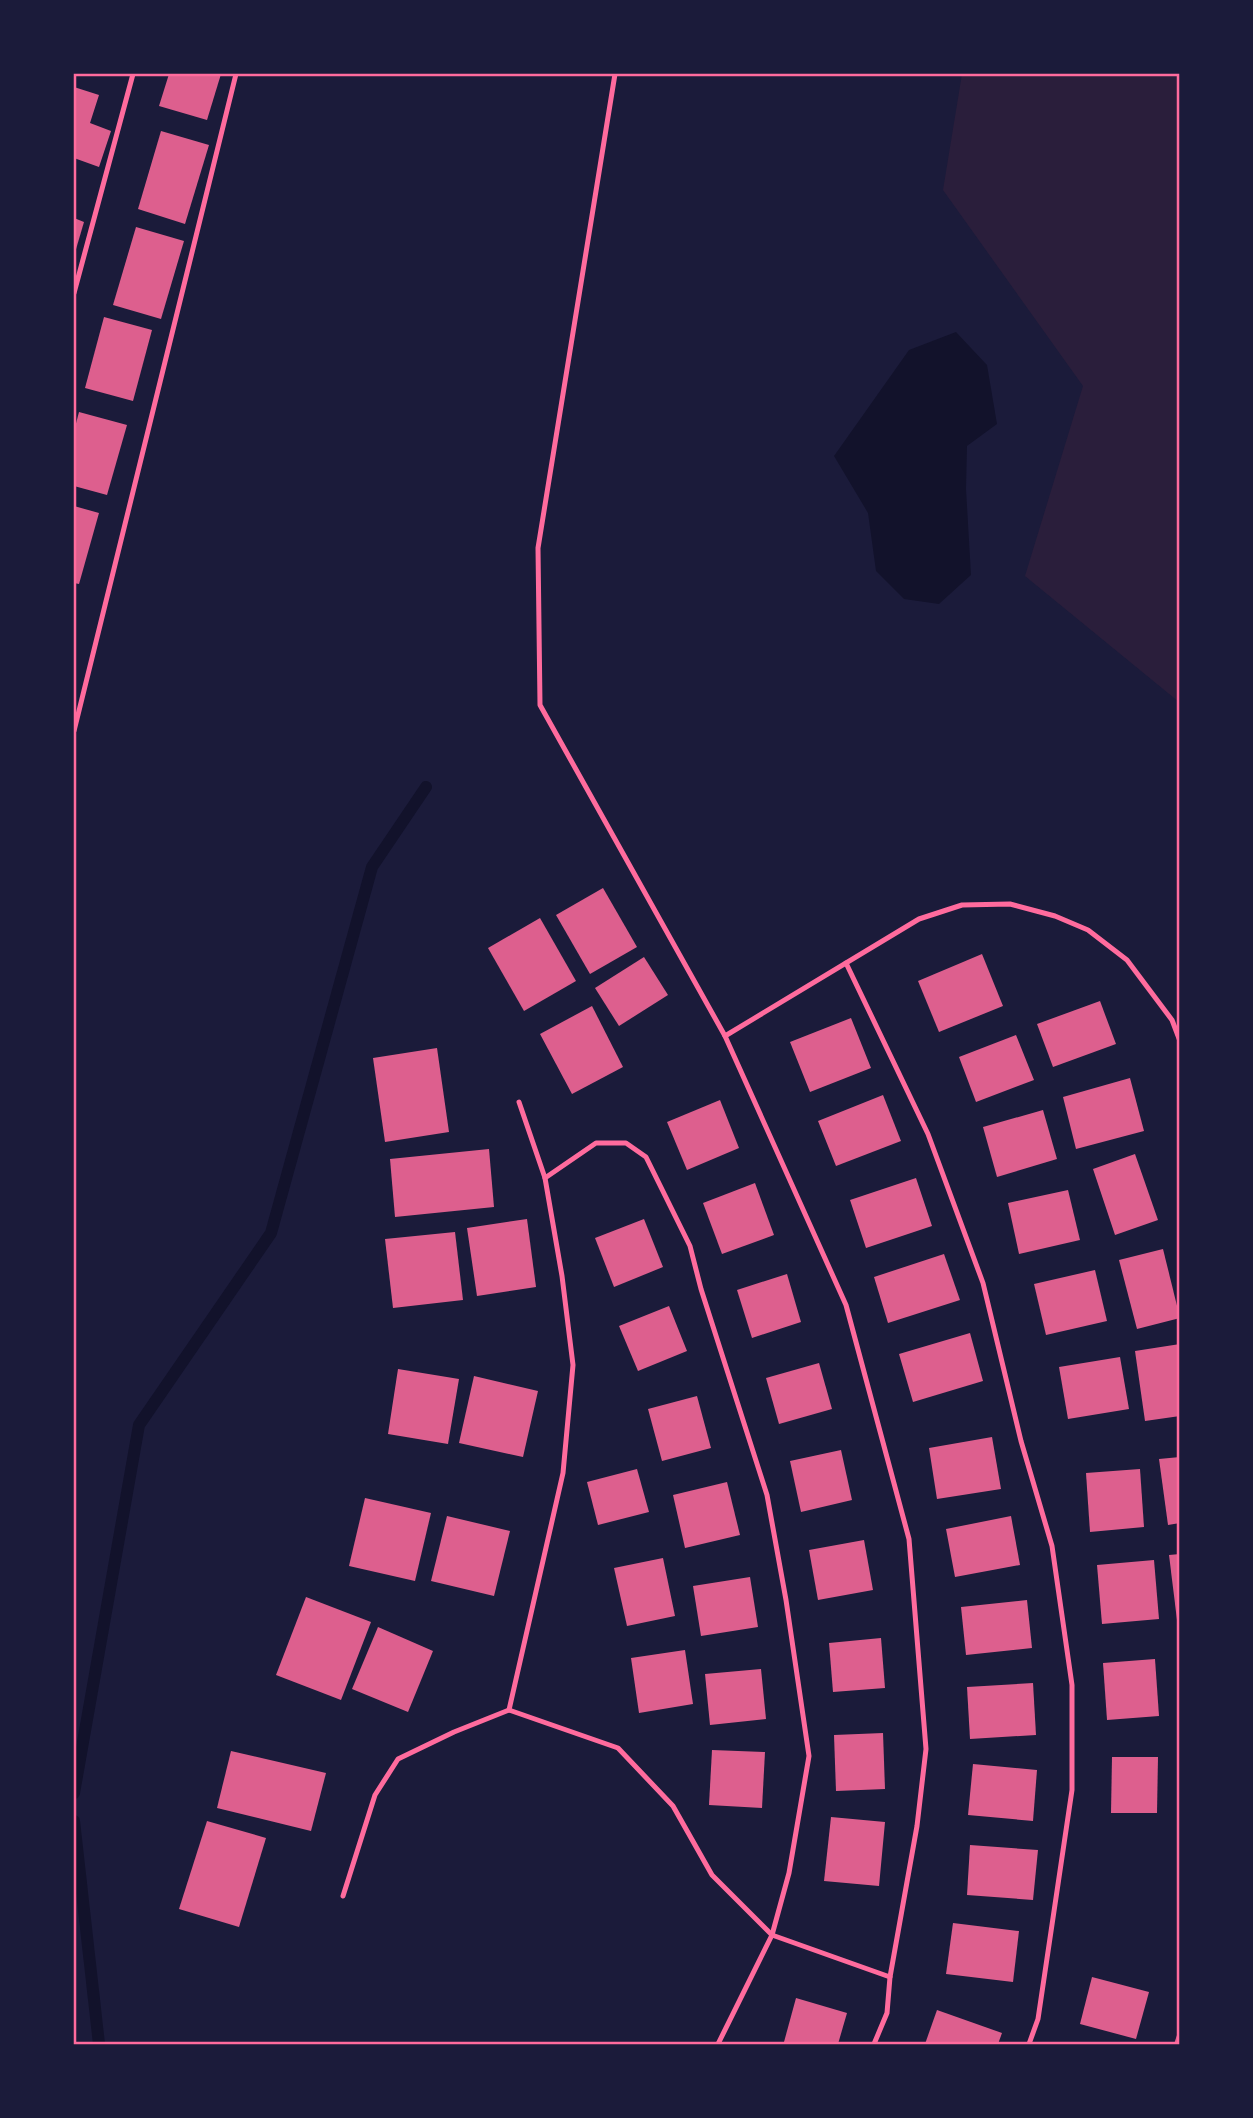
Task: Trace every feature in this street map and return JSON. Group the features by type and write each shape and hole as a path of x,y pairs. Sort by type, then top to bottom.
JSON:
{"lane":[{"path":"74,293 133,74"},
{"path":"74,731 236,74"},
{"path":"615,74 538,548 540,705 725,1036 846,1305 909,1539 926,1749 917,1826 890,1978 887,2013 874,2045"},
{"path":"725,1036 919,919 962,905 1010,904 1055,916 1088,930 1127,960 1172,1020 1180,1041"},
{"path":"846,963 928,1134 983,1283 1021,1441 1052,1546 1072,1685 1072,1790 1038,2019 1029,2045"},
{"path":"509,1710 563,1473 573,1365 562,1276 545,1178 519,1102"},
{"path":"545,1178 596,1143 626,1143 646,1157 690,1246 766,1495 786,1600 809,1756 789,1873 772,1935 718,2045"},
{"path":"343,1896 375,1795 398,1759 509,1710 618,1748 673,1806 712,1875 772,1935 890,1978"}],"shaded area":[{"path":"962,74 1179,74 1179,702 1025,576 1083,386 943,190"},
{"path":"956,332 987,365 997,424 967,446 966,489 971,575 939,604 904,599 876,571 868,513 834,456 909,350"}],"building":[{"path":"169,74 221,74 207,120 159,106"},
{"path":"74,87 99,95 90,123 111,131 99,167 74,158"},
{"path":"161,131 209,145 185,224 138,209"},
{"path":"74,218 84,222 74,256"},
{"path":"136,227 184,241 161,319 113,305"},
{"path":"104,317 152,330 133,401 85,388"},
{"path":"79,412 127,425 107,495 74,486 74,431"},
{"path":"74,506 99,513 79,584 74,583"},
{"path":"603,888 637,947 590,974 556,915"},
{"path":"540,918 576,981 524,1011 488,948"},
{"path":"982,954 1003,1006 939,1032 918,981"},
{"path":"644,957 668,995 619,1026 595,988"},
{"path":"1100,1001 1116,1044 1053,1067 1037,1024"},
{"path":"592,1006 623,1067 572,1094 540,1034"},
{"path":"851,1018 871,1068 810,1092 790,1042"},
{"path":"1016,1035 1034,1080 976,1102 959,1057"},
{"path":"437,1048 449,1132 385,1142 373,1058"},
{"path":"1130,1078 1144,1131 1076,1149 1063,1097"},
{"path":"883,1095 901,1141 836,1166 818,1121"},
{"path":"720,1100 739,1148 687,1170 667,1122"},
{"path":"1043,1110 1057,1159 997,1177 983,1127"},
{"path":"489,1149 494,1207 395,1217 390,1159"},
{"path":"1135,1154 1158,1220 1115,1235 1093,1169"},
{"path":"916,1178 932,1226 866,1248 850,1200"},
{"path":"755,1183 774,1235 722,1254 703,1203"},
{"path":"1068,1190 1080,1240 1019,1254 1008,1203"},
{"path":"527,1219 536,1287 477,1296 467,1228"},
{"path":"644,1219 663,1267 614,1287 595,1238"},
{"path":"455,1232 463,1300 393,1308 385,1239"},
{"path":"1163,1249 1180,1318 1137,1329 1119,1260"},
{"path":"944,1254 960,1300 888,1323 874,1277"},
{"path":"1095,1270 1107,1321 1046,1335 1034,1284"},
{"path":"787,1274 801,1322 752,1338 737,1290"},
{"path":"669,1306 687,1351 638,1371 619,1326"},
{"path":"970,1333 983,1381 913,1402 899,1354"},
{"path":"1180,1344 1180,1416 1145,1421 1135,1351"},
{"path":"1120,1357 1129,1409 1068,1419 1059,1367"},
{"path":"819,1363 832,1409 779,1424 766,1378"},
{"path":"398,1369 459,1379 448,1444 388,1434"},
{"path":"474,1376 538,1391 523,1457 459,1443"},
{"path":"697,1396 711,1448 662,1461 648,1409"},
{"path":"992,1437 1001,1489 937,1499 929,1448"},
{"path":"841,1450 852,1500 801,1512 790,1461"},
{"path":"1180,1457 1180,1523 1168,1525 1159,1459"},
{"path":"637,1469 649,1512 598,1525 587,1482"},
{"path":"1140,1469 1144,1527 1090,1532 1086,1473"},
{"path":"727,1482 740,1535 685,1548 673,1495"},
{"path":"365,1498 431,1513 415,1581 349,1566"},
{"path":"447,1516 510,1531 494,1596 431,1581"},
{"path":"1011,1516 1020,1565 955,1577 946,1529"},
{"path":"864,1540 873,1590 818,1600 809,1550"},
{"path":"1180,1554 1180,1620 1177,1620 1169,1555"},
{"path":"663,1558 675,1616 627,1626 614,1568"},
{"path":"1154,1560 1159,1619 1102,1624 1097,1565"},
{"path":"750,1577 758,1627 701,1636 693,1586"},
{"path":"306,1597 371,1622 341,1700 276,1675"},
{"path":"1027,1600 1032,1648 966,1655 961,1607"},
{"path":"378,1627 433,1651 408,1712 352,1689"},
{"path":"881,1638 885,1688 833,1692 829,1643"},
{"path":"685,1650 693,1704 639,1713 631,1658"},
{"path":"1155,1659 1159,1716 1107,1720 1103,1663"},
{"path":"761,1669 766,1719 710,1725 705,1674"},
{"path":"1033,1683 1036,1735 970,1739 967,1687"},
{"path":"883,1733 885,1789 836,1791 834,1735"},
{"path":"712,1750 765,1752 762,1808 709,1805"},
{"path":"231,1751 326,1773 311,1831 217,1808"},
{"path":"1112,1757 1158,1757 1157,1813 1111,1813"},
{"path":"973,1764 1037,1770 1033,1821 968,1815"},
{"path":"831,1817 885,1822 879,1886 824,1881"},
{"path":"207,1821 266,1838 239,1927 179,1909"},
{"path":"970,1845 1038,1850 1033,1900 967,1895"},
{"path":"953,1923 1019,1931 1013,1982 946,1974"},
{"path":"1092,1977 1149,1992 1136,2039 1080,2024"},
{"path":"796,1998 847,2013 838,2044 784,2042"},
{"path":"937,2010 1002,2033 998,2044 925,2044"},
{"path":"1179,2029 1180,2044 1174,2044"}],"waterway":[{"path":"74,1793 139,1425 271,1233 372,867 426,787"},
{"path":"74,1821 99,2044"}]}
